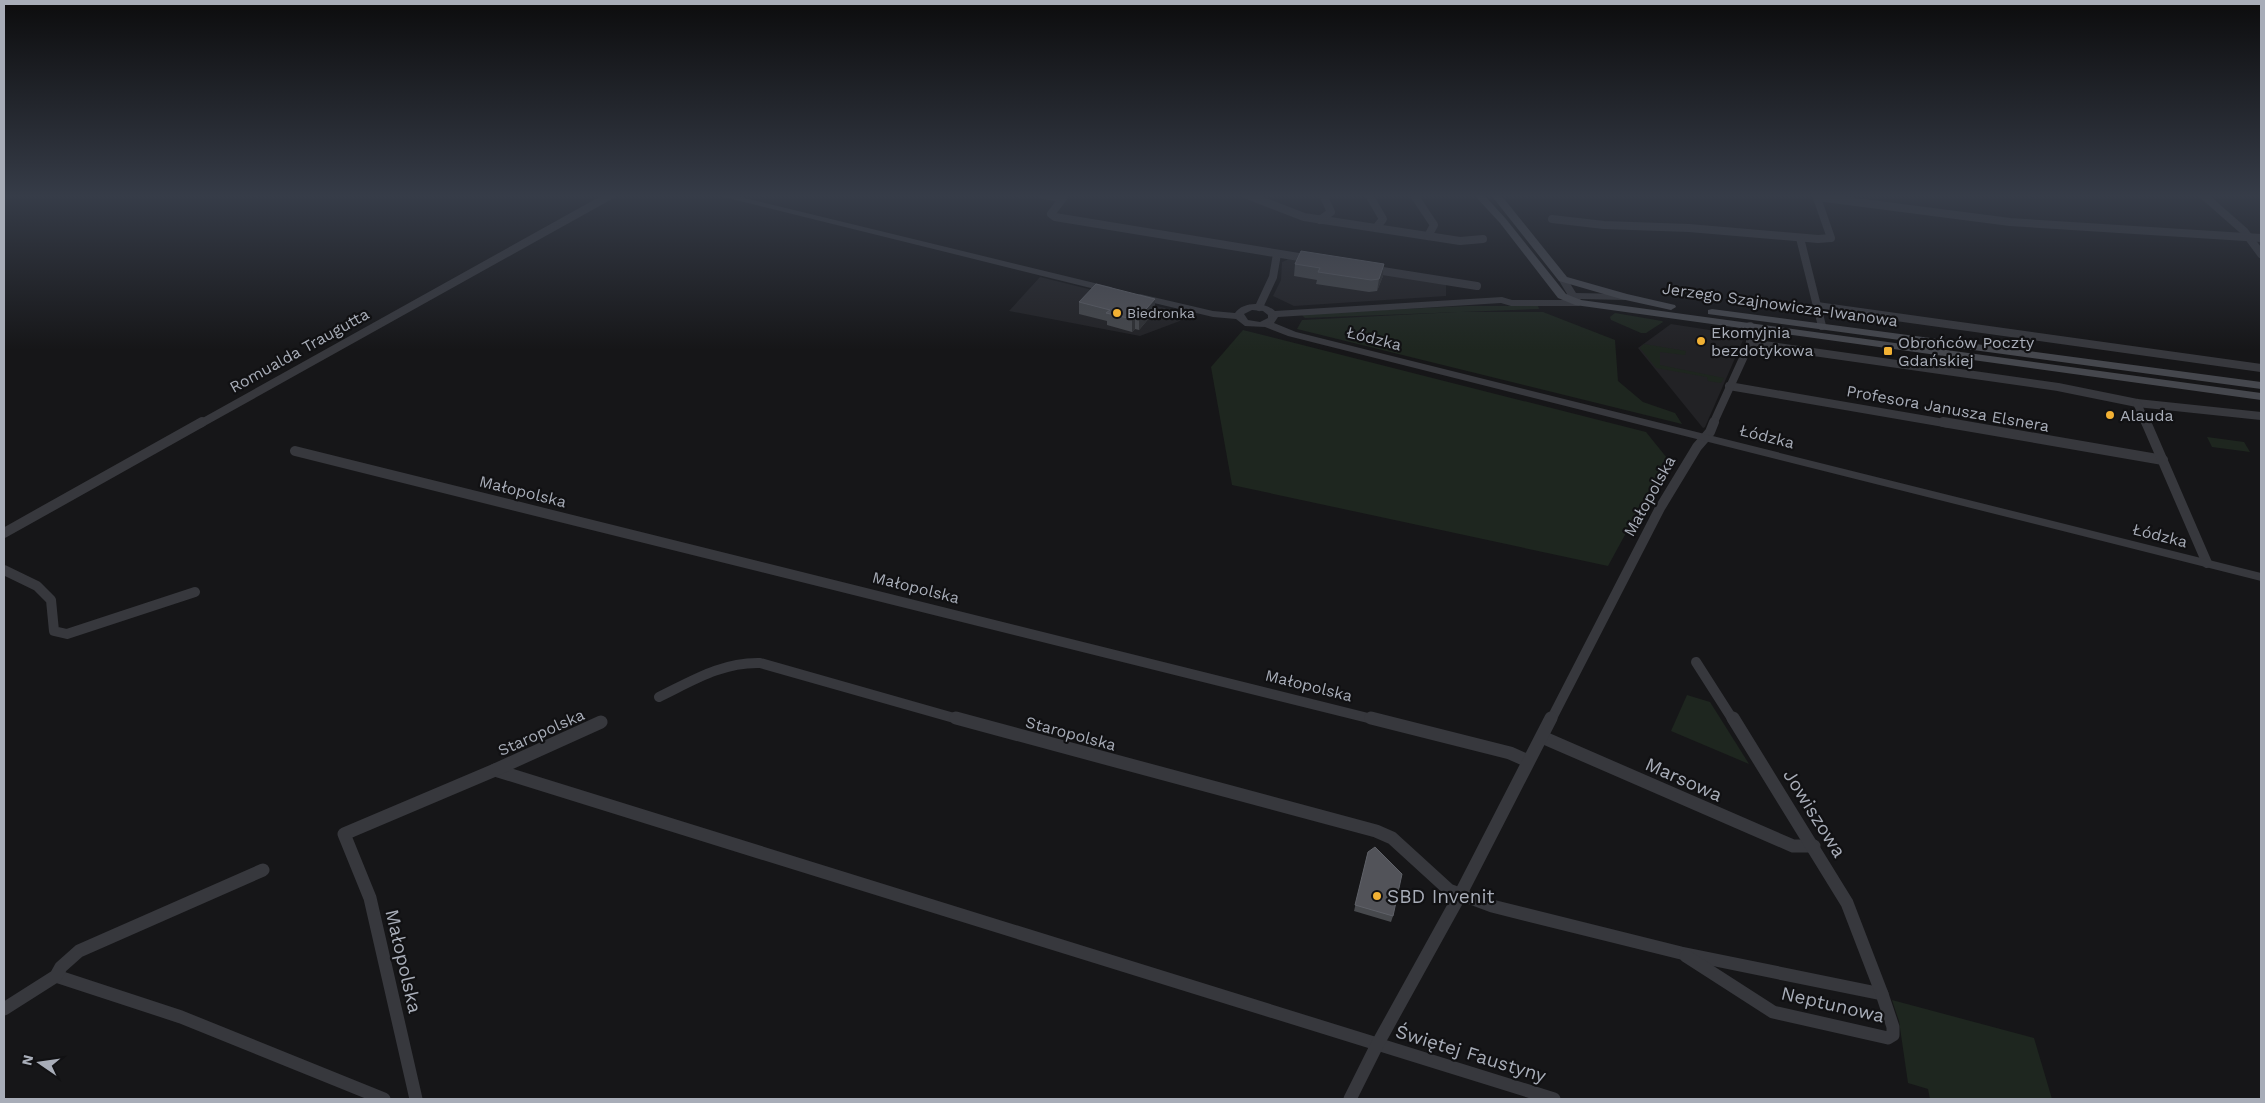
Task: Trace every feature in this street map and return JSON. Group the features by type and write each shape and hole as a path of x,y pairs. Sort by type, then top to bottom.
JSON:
{"main road":[{"path":"1523,246 1562,296"},
{"path":"1537,246 1563,279 1625,297"},
{"name":"Jerzego Szajnowicza-Iwanowa","path":"1562,296 1617,308 2261,396"},
{"name":"Jerzego Szajnowicza-Iwanowa","path":"1625,297 1664,306 2261,386"}],"street":[{"name":"Romualda Traugutta","path":"4,533 519,246"},
{"path":"931,246 1213,314 1239,316 1244,308 1259,306 1266,308 1273,314 1273,319 1266,324"},
{"path":"1232,246 1318,260"},
{"path":"1802,246 1822,326"},
{"path":"1259,306 1273,278 1277,254"},
{"path":"1365,268 1477,286"},
{"path":"1563,279 1576,300"},
{"name":"Jerzego Szajnowicza-Iwanowa","path":"1273,314 1502,300 1509,297 1562,296"},
{"name":"Jerzego Szajnowicza-Iwanowa","path":"1502,300 1511,303 1625,297"},
{"path":"1817,306 2261,368"},
{"name":"Łódzka","path":"1239,316 1249,324 1266,324 1292,334 2261,577"},
{"path":"1750,326 1750,343 2058,386 2136,403 2261,416"},
{"name":"Małopolska","path":"1350,1099 1376,1045 1460,895 1660,508 1697,447 1706,437 1750,343"},
{"name":"Profesora Janusza Elsnera","path":"1729,386 2163,460"},
{"path":"2136,403 2163,460 2207,564"},
{"name":"Małopolska","path":"295,451 1491,748 1510,753 1528,761"},
{"path":"4,570 37,586 52,600 54,631 59,634 67,634 195,592"},
{"name":"Staropolska","path":"659,697 726,666 750,662 760,663 1058,747 1376,831 1392,838 1440,882 1460,895"},
{"name":"Jowiszowa","path":"1696,662 1814,846 1848,903 1882,994"},
{"name":"Staropolska","path":"344,834 495,770 601,722"},
{"name":"Marsowa","path":"1542,737 1793,846 1814,846"},
{"path":"495,770 1376,1045"},
{"name":"Małopolska","path":"344,834 370,898 416,1099"},
{"path":"4,1009 56,976 61,967 79,951 263,870"},
{"name":"Neptunowa","path":"1460,895 1492,906 1681,953 1882,994 1893,1027 1893,1035 1888,1038 1774,1012 1681,953"},
{"path":"56,976 181,1017 384,1099"},
{"name":"Świętej Faustyny","path":"1376,1045 1554,1099"}],"shaded area":[{"path":"1289,259 1446,284 1446,296 1294,306 1273,296 1281,280 1282,262"},
{"path":"1040,277 1193,316 1140,336 1009,311"},
{"path":"1467,306 1538,306 1539,309 1305,318 1301,314"},
{"path":"1457,312 1543,312 1615,340 1618,381 1643,402 1675,413 1682,424 1297,329 1302,320"},
{"path":"1615,313 1663,322 1646,333 1641,333 1611,320 1610,317"},
{"path":"1671,324 1742,335 1743,340 1703,428 1638,348"},
{"path":"1243,330 1646,432 1667,458 1608,566 1232,485 1211,367"},
{"path":"1644,344 1686,351 1685,355 1660,352 1660,365 1724,378 1721,383 1708,381 1707,377 1656,368 1640,348"},
{"path":"2207,437 2244,442 2250,452 2212,447"},
{"path":"1687,695 1710,702 1749,764 1671,731"},
{"path":"1892,1000 2034,1038 2052,1099 1930,1099 1928,1089 1908,1083 1899,1021"}],"building":[{"path":"1301,251 1384,264 1379,279 1371,280 1318,272 1320,268 1295,264"},
{"path":"1096,284 1155,299 1139,317 1135,316 1132,319 1106,313 1110,310 1079,302"},
{"name":"SBD Invenit","path":"1375,847 1402,874 1393,916 1355,905 1368,852"}],"place":[{"name":"Biedronka","path":"1117,313"},
{"name":"Ekomyjnia bezdotykowa","path":"1701,341"},
{"name":"Obrońców Poczty Gdańskiej","path":"1888,351"},
{"name":"Alauda","path":"2110,415"},
{"name":"SBD Invenit","path":"1377,896"}]}
